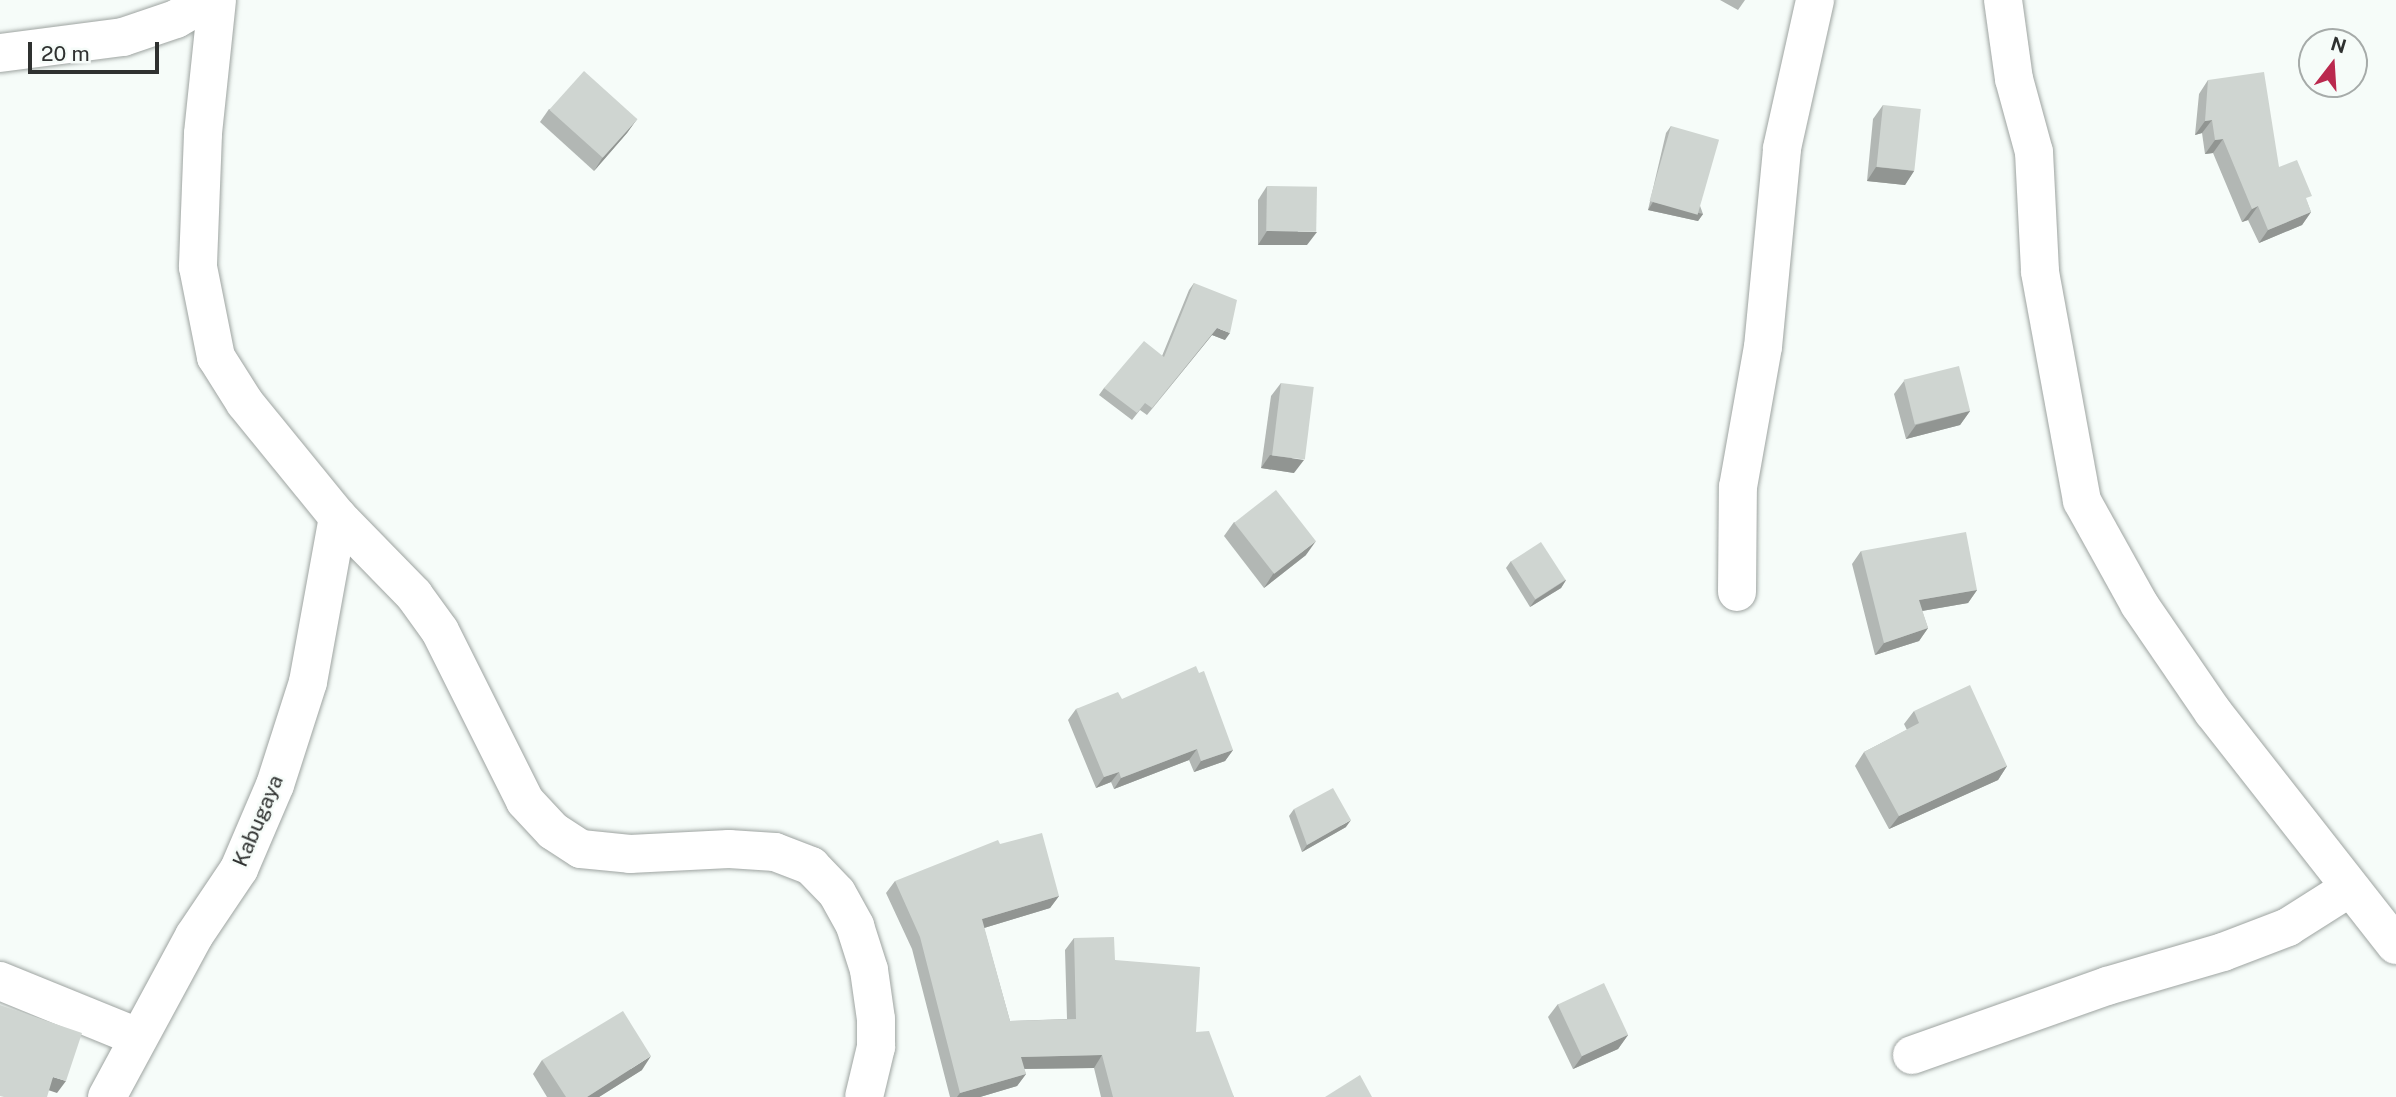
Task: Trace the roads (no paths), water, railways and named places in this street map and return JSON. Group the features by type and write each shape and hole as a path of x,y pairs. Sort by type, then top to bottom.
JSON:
{"street":[{"path":"0,52 123,37 176,19 209,0"},
{"path":"217,0 204,122 199,240 204,317 216,357 245,403 338,517 414,595 440,631 525,801 553,831 581,849 630,854 729,849 775,852 811,866 837,892 855,926 869,970 876,1019 876,1047 864,1097"},
{"path":"1737,592 1737,499 1763,347 1782,148 1815,0"},
{"path":"2003,0 2014,79 2034,152 2040,272 2082,501 2139,604 2213,712 2348,889 2396,945"},
{"name":"Kabugaya","path":"107,1097 137,1037 239,869 275,785 308,682 338,517"},
{"path":"1912,1055 2107,986 2224,952 2288,927 2348,889"},
{"path":"0,981 137,1037"}]}
